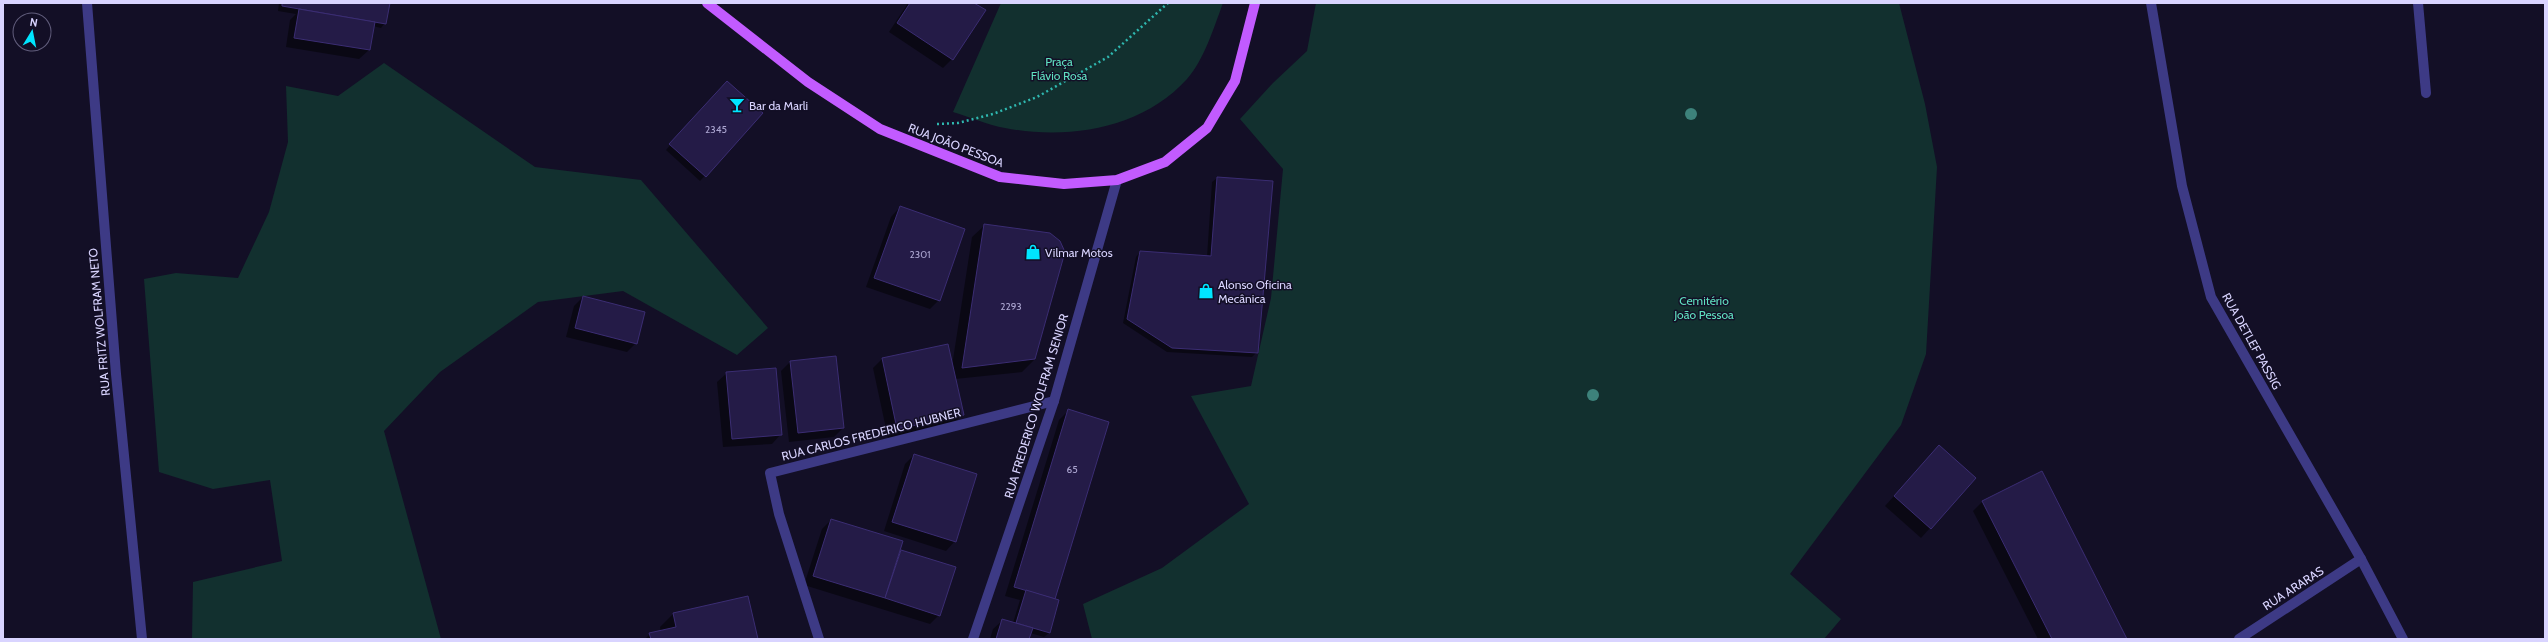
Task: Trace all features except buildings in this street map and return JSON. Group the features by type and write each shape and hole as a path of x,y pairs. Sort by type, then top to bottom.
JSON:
{"main road":[{"name":"RUA JOÃO PESSOA","path":"707,3 808,82 880,129 1000,177 1064,184 1117,180 1165,162 1207,128 1235,81 1255,3"}],"street":[{"name":"RUA FRITZ WOLFRAM NETO","path":"87,3 116,374 142,639"},
{"name":"RUA DETLEF PASSIG","path":"2151,3 2182,186 2212,298 2360,559 2403,639"},
{"path":"2418,3 2426,93"},
{"name":"RUA FREDERICO WOLFRAM SENIOR","path":"974,639 1054,401 1117,180"},
{"name":"RUA CARLOS FREDERICO HUBNER","path":"819,639 779,514 770,473 1054,401"},
{"name":"RUA ARARAS","path":"2239,639 2360,559"}],"path":[{"path":"932,125 958,123 993,114 1037,97 1108,57 1168,3"}],"green space":[{"name":"Praça Flávio Rosa","path":"1001,3 1223,3 1199,62 1187,79 1169,96 1126,120 1103,127 1078,131 1054,132 1029,131 999,127 953,112"},
{"name":"Cemitério João Pessoa","path":"1316,3 1899,3 1925,104 1937,167 1926,354 1901,425 1790,574 1841,619 1824,639 1092,639 1083,604 1162,568 1249,504 1191,396 1251,386 1271,298 1283,169 1240,119 1273,83 1307,51"},
{"path":"384,63 535,167 641,180 768,328 737,355 623,291 538,302 440,372 384,431 441,639 192,639 193,582 282,561 270,480 213,489 159,472 144,279 176,273 238,278 269,212 288,142 286,86 338,96"}],"place":[{"name":"Bar da Marli","path":"737,105"},
{"name":"Vilmar Motos","path":"1033,252"},
{"name":"Alonso Oficina Mecânica","path":"1206,291"}]}
